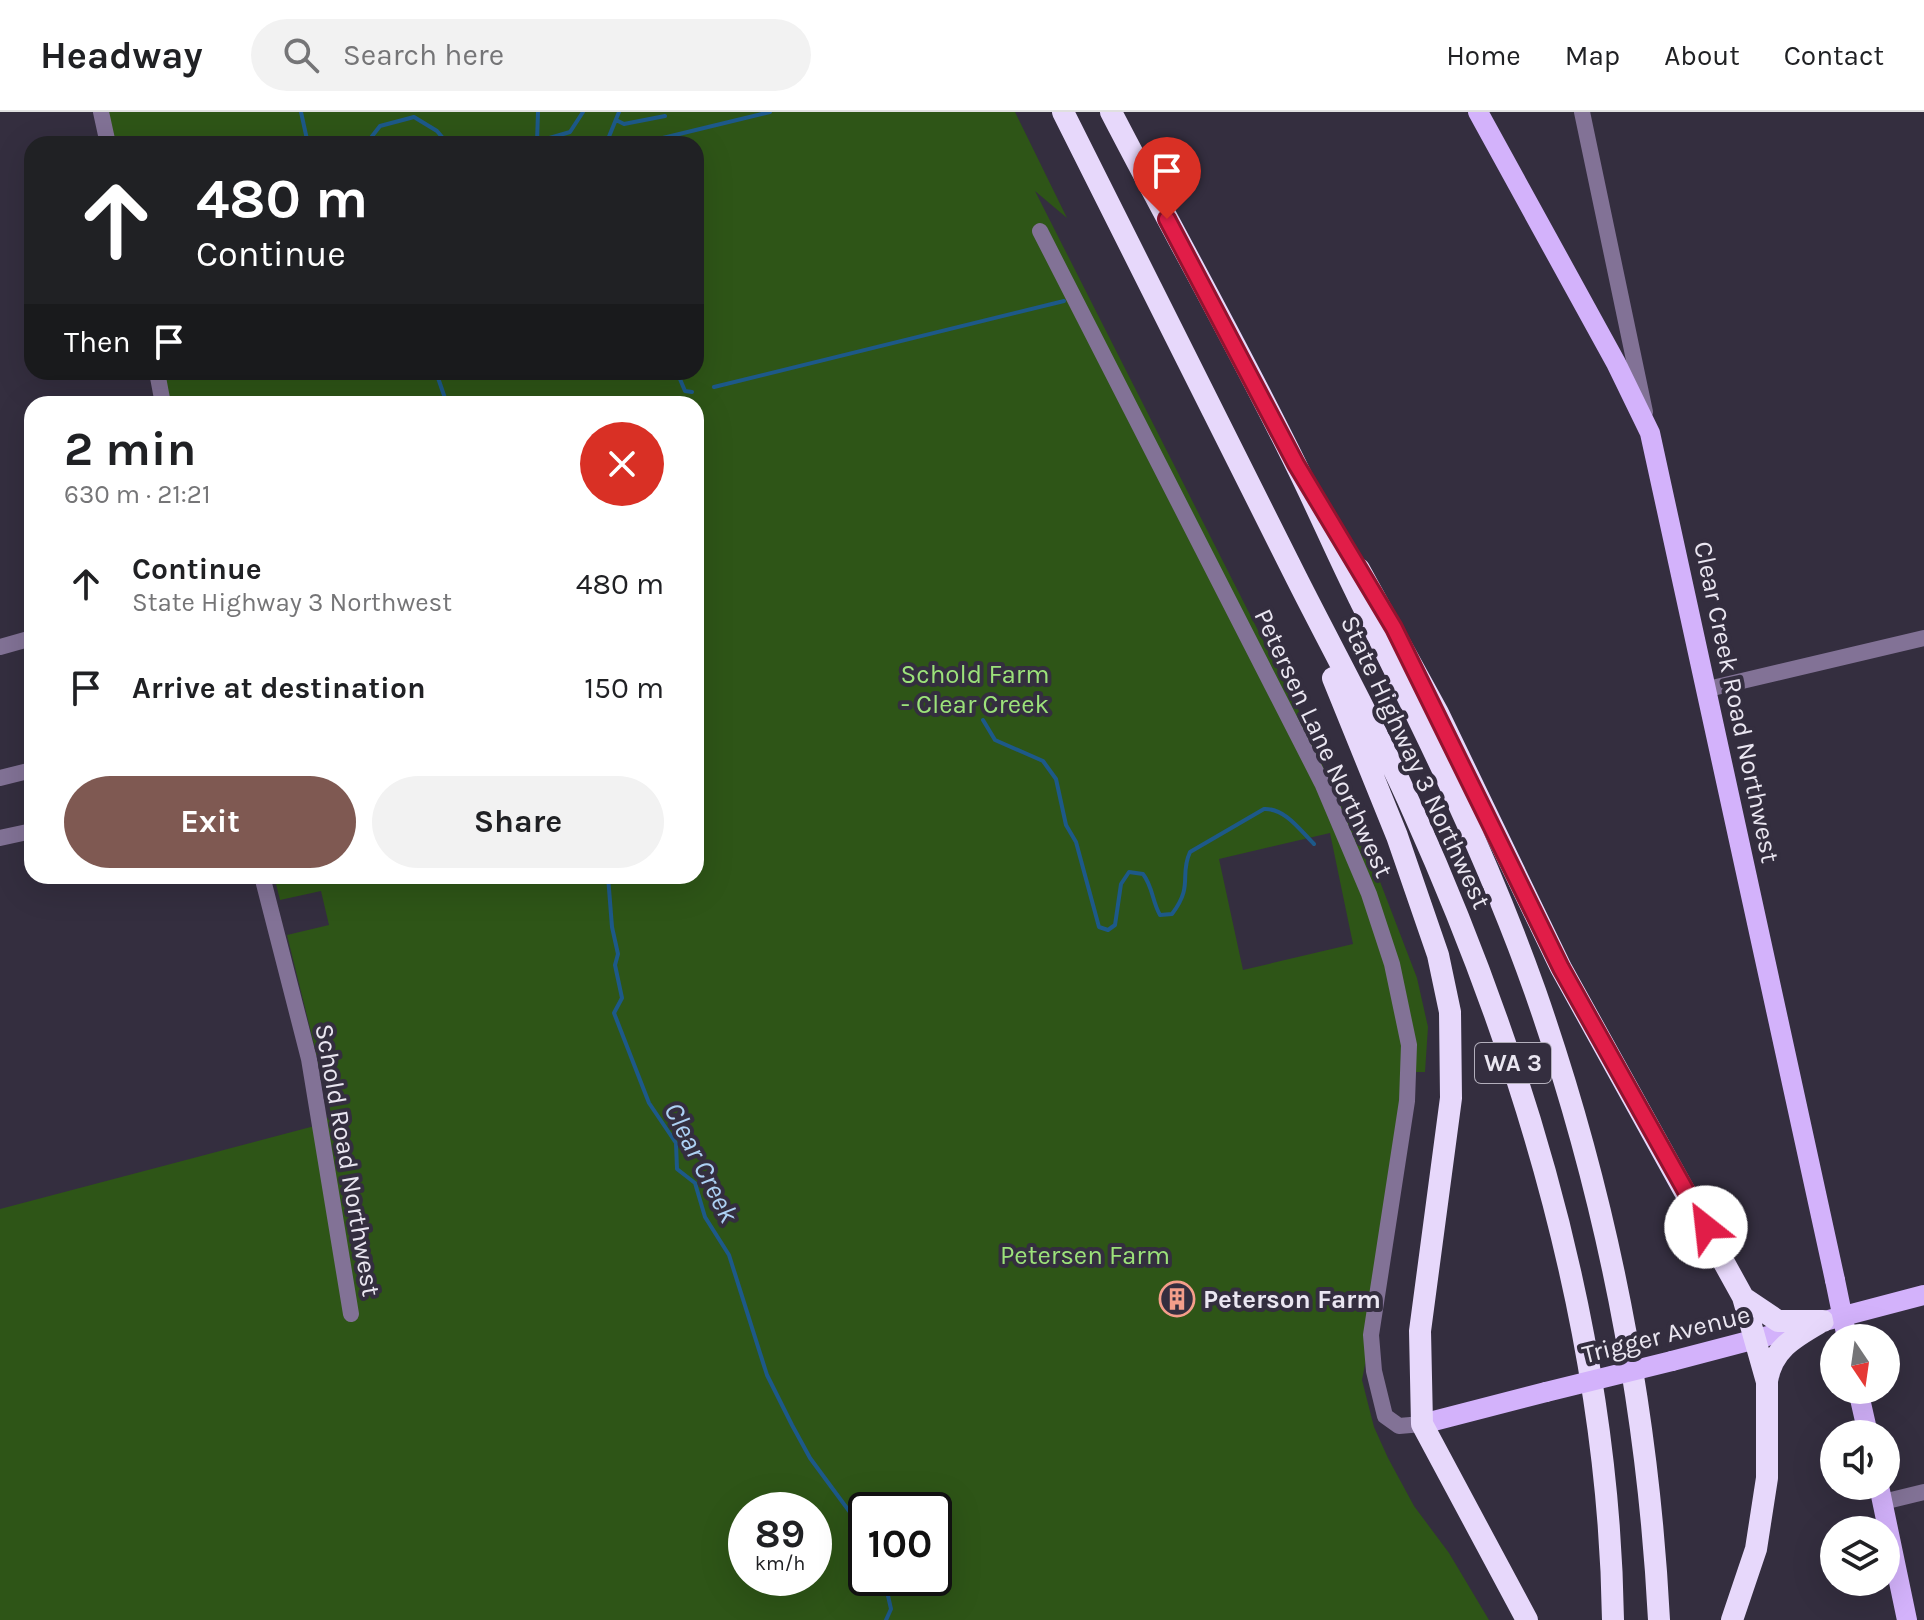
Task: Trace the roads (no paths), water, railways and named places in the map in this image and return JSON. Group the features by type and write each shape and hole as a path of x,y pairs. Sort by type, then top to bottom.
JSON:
{"highway":[{"name":"State Highway 3 Northwest","path":"1063,112 1412,807 1469,942 1520,1087 1560,1234 1584,1353 1605,1508 1613,1620"},
{"name":"State Highway 3 Northwest","path":"1111,112 1296,464 1469,826 1514,936 1553,1045 1618,1286 1647,1476 1659,1620"},
{"path":"1296,464 1394,628 1561,968 1743,1297 1767,1382"},
{"path":"1280,546 1397,836 1447,991 1452,1080 1420,1331 1422,1424 1527,1620"},
{"path":"1743,1297 1778,1321 1823,1321"},
{"path":"1732,1620 1756,1549 1764,1508 1767,1382 1773,1359 1785,1344 1823,1321"}],"main road":[{"name":"Clear Creek Road Northwest","path":"1478,112 1616,363 1650,433 1844,1324"},
{"name":"Trigger Avenue","path":"1422,1424 1924,1295"},
{"path":"1882,1500 1907,1620"}],"street":[{"path":"101,112 106,136"},
{"path":"1582,112 1650,433"},
{"name":"Petersen Lane Northwest","path":"1040,231 1322,783 1385,942 1409,1045 1407,1101 1371,1335 1374,1371 1385,1416 1399,1426 1422,1424"},
{"path":"1708,689 1924,638"},
{"path":"0,647 24,640"},
{"path":"0,778 24,772"},
{"path":"0,838 24,833"},
{"name":"Schold Road Northwest","path":"264,884 273,931 309,1059 351,1314"},
{"path":"1900,1493 1924,1492"}],"waterway":[{"name":"Clear Creek","path":"301,112 306,136"},
{"path":"537,136 538,112"},
{"path":"556,136 570,132 583,112"},
{"path":"609,136 619,112"},
{"path":"671,136 770,112"},
{"path":"616,120 624,124 665,116"},
{"path":"372,136 380,126 414,117 441,136"},
{"path":"714,387 1064,301"},
{"name":"Clear Creek","path":"439,380 444,396"},
{"path":"680,380 685,391 692,392"},
{"path":"983,720 995,740 1043,761 1056,779 1066,825 1076,842 1099,927 1108,930 1115,925 1121,884 1129,872 1143,874 1160,915 1172,914 1183,895 1190,852 1264,809 1285,816 1314,844"},
{"name":"Clear Creek","path":"609,884 618,954 615,965 622,998 614,1013 649,1103 676,1143 677,1169 695,1183 705,1217 729,1255 767,1375 810,1458 848,1510"},
{"name":"Clear Creek","path":"886,1620 891,1609 888,1596"}],"place":[{"name":"Peterson Farm","path":"1177,1299"}],"park label":[{"name":"Schold Farm - Clear Creek","path":"975,689"},
{"name":"Petersen Farm","path":"1085,1255"}]}
